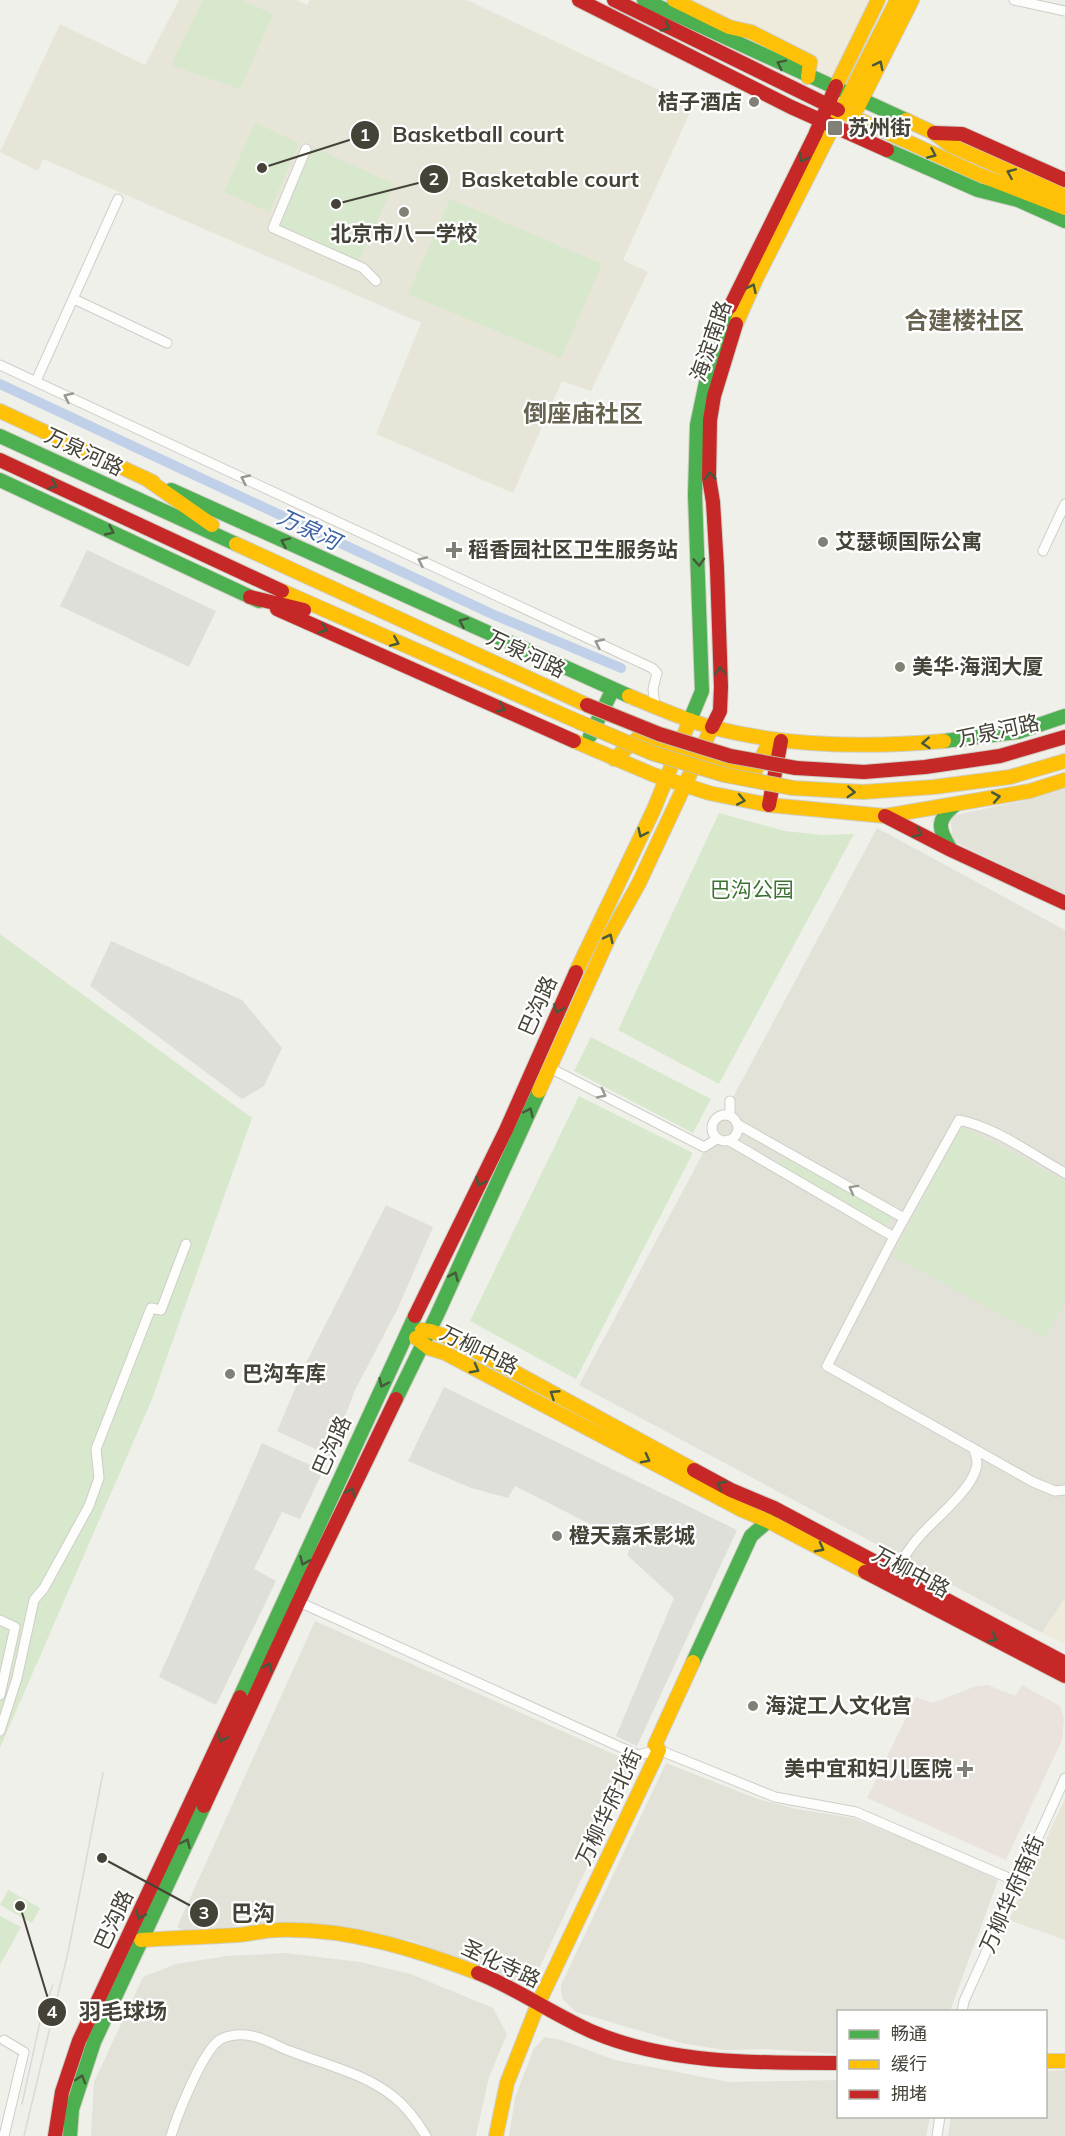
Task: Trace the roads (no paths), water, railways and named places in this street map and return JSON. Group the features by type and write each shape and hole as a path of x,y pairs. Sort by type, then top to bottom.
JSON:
{"main road":[{"path":"579,0 827,123 978,190 1018,200 1065,221"},
{"path":"614,0 847,114 984,177 1065,208"},
{"path":"644,0 934,133 950,146 1065,196"},
{"path":"674,0 729,27 751,32 810,62 808,77"},
{"name":"海淀南路","path":"698,758 720,711 715,535 709,478 710,420 714,396 740,314 827,123 828,105 834,89 878,0"},
{"name":"海淀南路","path":"677,752 702,691 695,495 697,425 708,368 741,281 827,123 847,114 897,0"},
{"name":"海淀南路","path":"855,98 912,0"},
{"path":"934,133 962,134 1065,180"},
{"name":"万泉河路","path":"0,411 613,689 712,728 776,740 885,746 1018,732 1065,716"},
{"name":"万泉河路","path":"0,436 587,705 660,734 730,756 796,768 864,771 925,767 1000,756 1065,737"},
{"name":"万泉河路","path":"0,460 341,619 652,753 725,775 793,788 863,792 934,788 1010,777 1065,761"},
{"path":"145,478 248,549"},
{"path":"0,480 250,597 614,759 684,786 769,805 885,816 1030,791 1065,780"},
{"path":"250,597 341,619"},
{"path":"585,746 613,689"},
{"path":"614,759 639,738 698,758 755,771 776,740"},
{"path":"769,805 776,740"},
{"name":"巴沟路","path":"56,2136 62,2092 79,2041 301,1568 351,1452 408,1330 506,1130 564,996 603,919 677,752"},
{"name":"巴沟路","path":"70,2136 72,2109 90,2053 141,1940 430,1329 610,935 639,882 698,758"},
{"path":"951,850 941,833 940,826 944,812 955,805"},
{"path":"885,816 951,850 1065,903"},
{"name":"万柳中路","path":"408,1330 430,1329 446,1338 454,1339 547,1389 572,1406 748,1499 771,1514 1065,1676"},
{"name":"万柳中路","path":"408,1330 422,1345 438,1353 445,1353 742,1510 771,1514 895,1573 1065,1664"},
{"name":"万柳华府北街","path":"496,2136 507,2083 538,2004 659,1750 655,1745 752,1536 771,1514"},
{"name":"圣化寺路","path":"141,1940 239,1935 278,1930 375,1939 425,1953 482,1975 594,2032 646,2048 695,2058 837,2064"},
{"path":"1047,2061 1065,2061"}],"street":[{"path":"1014,0 1065,11"},
{"path":"306,149 273,228 363,268 376,281"},
{"path":"36,381 118,199"},
{"path":"74,299 167,344"},
{"path":"0,364 652,668 657,674 653,689 655,707"},
{"path":"1042,551 1065,504"},
{"path":"550,1068 704,1148 717,1138"},
{"path":"730,1101 730,1115 737,1124 904,1218"},
{"path":"730,1115 718,1116 712,1124 713,1133 717,1138 728,1140 894,1237"},
{"path":"1065,1173 999,1135 973,1123 959,1120 904,1218 827,1366 1033,1482 1055,1491 1065,1490"},
{"path":"728,1140 737,1134 737,1124"},
{"path":"769,1164 780,1148"},
{"path":"0,1731 17,1678 34,1600 44,1588 88,1506 99,1478 96,1449 151,1308 161,1310 186,1244"},
{"path":"895,1573 908,1550 932,1521 950,1506 971,1479 977,1463 974,1449"},
{"path":"299,1602 638,1755 659,1750 775,1797 856,1812 1018,1882"},
{"path":"0,1620 15,1627 0,1695"},
{"name":"万柳华府南街","path":"962,2010 964,2001 1065,1778"},
{"path":"171,2136 177,2116 212,2048 219,2040 232,2036 254,2036 291,2052 358,2075 394,2097 414,2117 426,2136"},
{"path":"4,2040 24,2052 4,2136"},
{"path":"937,2136 940,2118"}],"waterway":[{"name":"万泉河","path":"0,384 492,614 621,668"}],"tram line":[{"path":"24,2136 69,1948 103,1773"},
{"path":"22,2104 42,2013 53,1985"}],"place":[{"name":"桔子酒店","path":"754,102"},
{"name":"苏州街","path":"835,128"},
{"name":"Basketball court","path":"262,168"},
{"name":"Basketable court","path":"336,204"},
{"name":"北京市八一学校","path":"404,212"},
{"name":"艾瑟顿国际公寓","path":"823,542"},
{"name":"稻香园社区卫生服务站","path":"454,550"},
{"name":"美华·海润大厦","path":"900,667"},
{"name":"巴沟车库","path":"230,1374"},
{"name":"橙天嘉禾影城","path":"557,1536"},
{"name":"海淀工人文化宫","path":"753,1706"},
{"name":"美中宜和妇儿医院","path":"965,1769"},
{"name":"巴沟","path":"102,1858"},
{"name":"羽毛球场","path":"20,1906"}],"district":[{"name":"合建楼社区","path":"964,321"},
{"name":"倒座庙社区","path":"583,414"}],"park label":[{"name":"巴沟公园","path":"752,890"}]}
